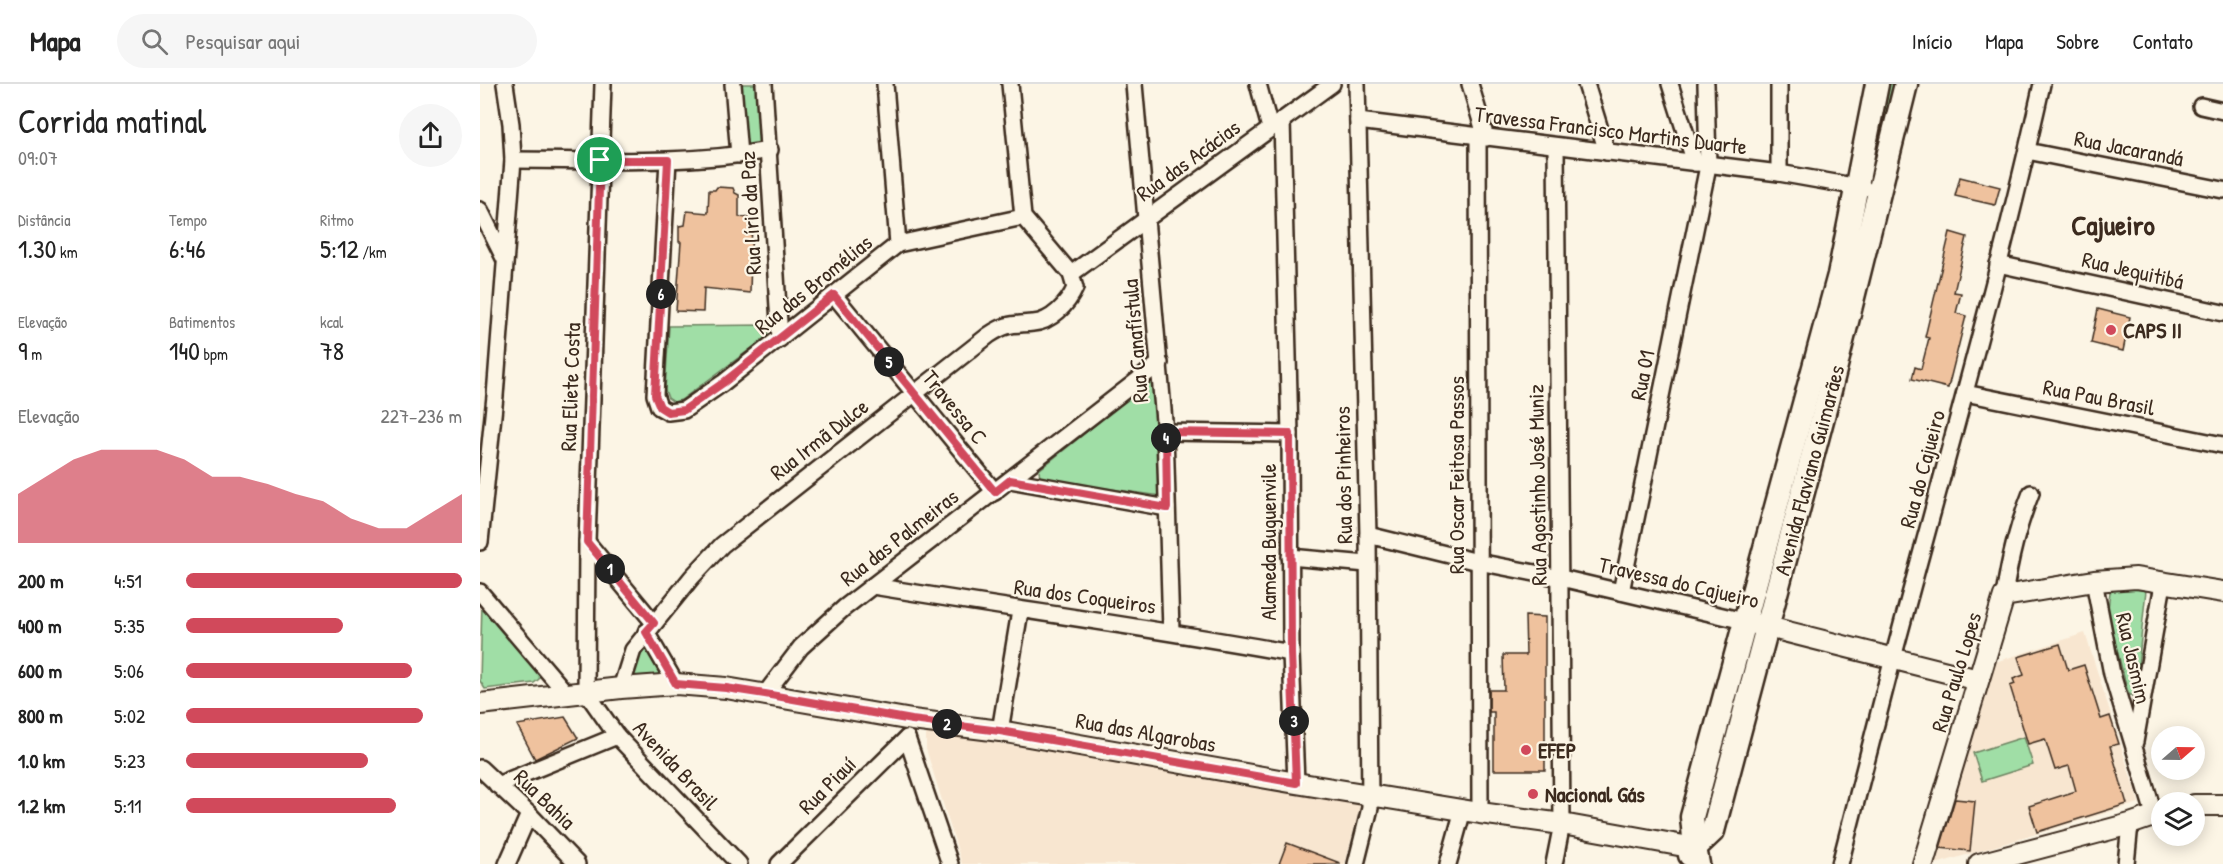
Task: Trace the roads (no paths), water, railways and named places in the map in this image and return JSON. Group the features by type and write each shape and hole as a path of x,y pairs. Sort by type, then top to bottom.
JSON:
{"main road":[{"name":"Avenida Flaviano Guimarães","path":"1692,859 1692,817 1839,275 1877,84"},
{"name":"Avenida Flaviano Guimarães","path":"1692,859 1713,831 1830,390 1906,84"}],"street":[{"path":"480,542 495,396 513,160 511,115 505,84"},
{"name":"Rua Eliete Costa","path":"586,692 587,542 603,84"},
{"path":"733,84 739,155"},
{"name":"Rua Lírio da Paz","path":"764,84 770,150 780,339"},
{"path":"885,84 898,244"},
{"path":"1010,84 1023,217 1071,274"},
{"name":"Rua Canafístula","path":"1134,84 1166,432 1171,631"},
{"name":"Alameda Buguenvile","path":"1258,84 1276,124 1290,434 1291,653 1296,783"},
{"name":"Rua das Acácias","path":"1071,274 1332,84"},
{"name":"Rua dos Pinheiros","path":"1356,864 1370,808 1368,535 1357,84"},
{"name":"Rua Oscar Feitosa Passos","path":"1448,864 1471,812 1478,562 1483,137 1470,84"},
{"path":"1586,84 1607,152"},
{"path":"1670,84 1701,164"},
{"name":"Rua 01","path":"1621,592 1701,164 1706,84"},
{"path":"1779,84 1779,173"},
{"name":"Rua do Cajueiro","path":"1840,864 1965,393 2042,84"},
{"path":"2201,106 2223,111"},
{"name":"Travessa Francisco Martins Duarte","path":"1358,121 1779,173 1879,192"},
{"name":"Rua Agostinho José Muniz","path":"1554,864 1562,824 1556,146"},
{"path":"513,160 668,160 739,155 770,150"},
{"name":"Rua Jacarandá","path":"2027,151 2223,190"},
{"name":"Rua das Bromélias","path":"668,160 655,395 657,404 668,412 684,410 780,339 898,244 1023,217"},
{"path":"480,210 504,258"},
{"name":"Rua Jequitibá","path":"1998,264 2223,314"},
{"name":"Rua Irmã Dulce","path":"621,688 633,650 705,562 722,546 914,392 1000,327 1011,323 1035,323 1061,309 1075,288 1071,274"},
{"name":"Travessa C","path":"834,295 995,492"},
{"name":"Rua das Palmeiras","path":"765,694 801,647 844,608 1160,363"},
{"name":"Rua Pau Brasil","path":"1965,393 2223,445"},
{"path":"1166,432 1290,434"},
{"path":"1010,480 1167,508"},
{"name":"Rua Paulo Lopes","path":"1923,864 2004,596 2017,528 2031,493"},
{"name":"Travessa do Cajueiro","path":"1368,535 1744,621 1978,680"},
{"path":"587,542 650,627 676,684"},
{"path":"1290,557 1367,564"},
{"path":"2004,596 2094,581 2136,578 2223,592"},
{"name":"Rua Jasmim","path":"2094,581 2121,708 2151,793"},
{"path":"2134,745 2163,584"},
{"name":"Rua dos Coqueiros","path":"873,586 1020,611 1171,631 1291,653"},
{"path":"480,592 566,693"},
{"path":"1000,731 1020,611"},
{"name":"Rua das Algarobas","path":"480,704 566,693 676,684 726,688 765,694 909,729 1000,731 1471,812 1562,824 1692,859"},
{"name":"Avenida Brasil","path":"586,692 617,736 739,864"},
{"path":"909,729 950,864"},
{"name":"Rua Piauí","path":"779,864 909,729"},
{"path":"497,785 617,736"},
{"name":"Rua Bahia","path":"480,768 577,864"},
{"path":"2205,806 2223,805"},
{"path":"507,864 529,814"},
{"path":"1979,864 2000,861 2130,824 2151,816"},
{"path":"2126,864 2130,824"}],"place":[{"name":"CAPS II","path":"2111,330"},
{"name":"EFEP","path":"1526,750"},
{"name":"Nacional Gás","path":"1533,794"}],"district":[{"name":"Cajueiro","path":"2113,225"}]}
